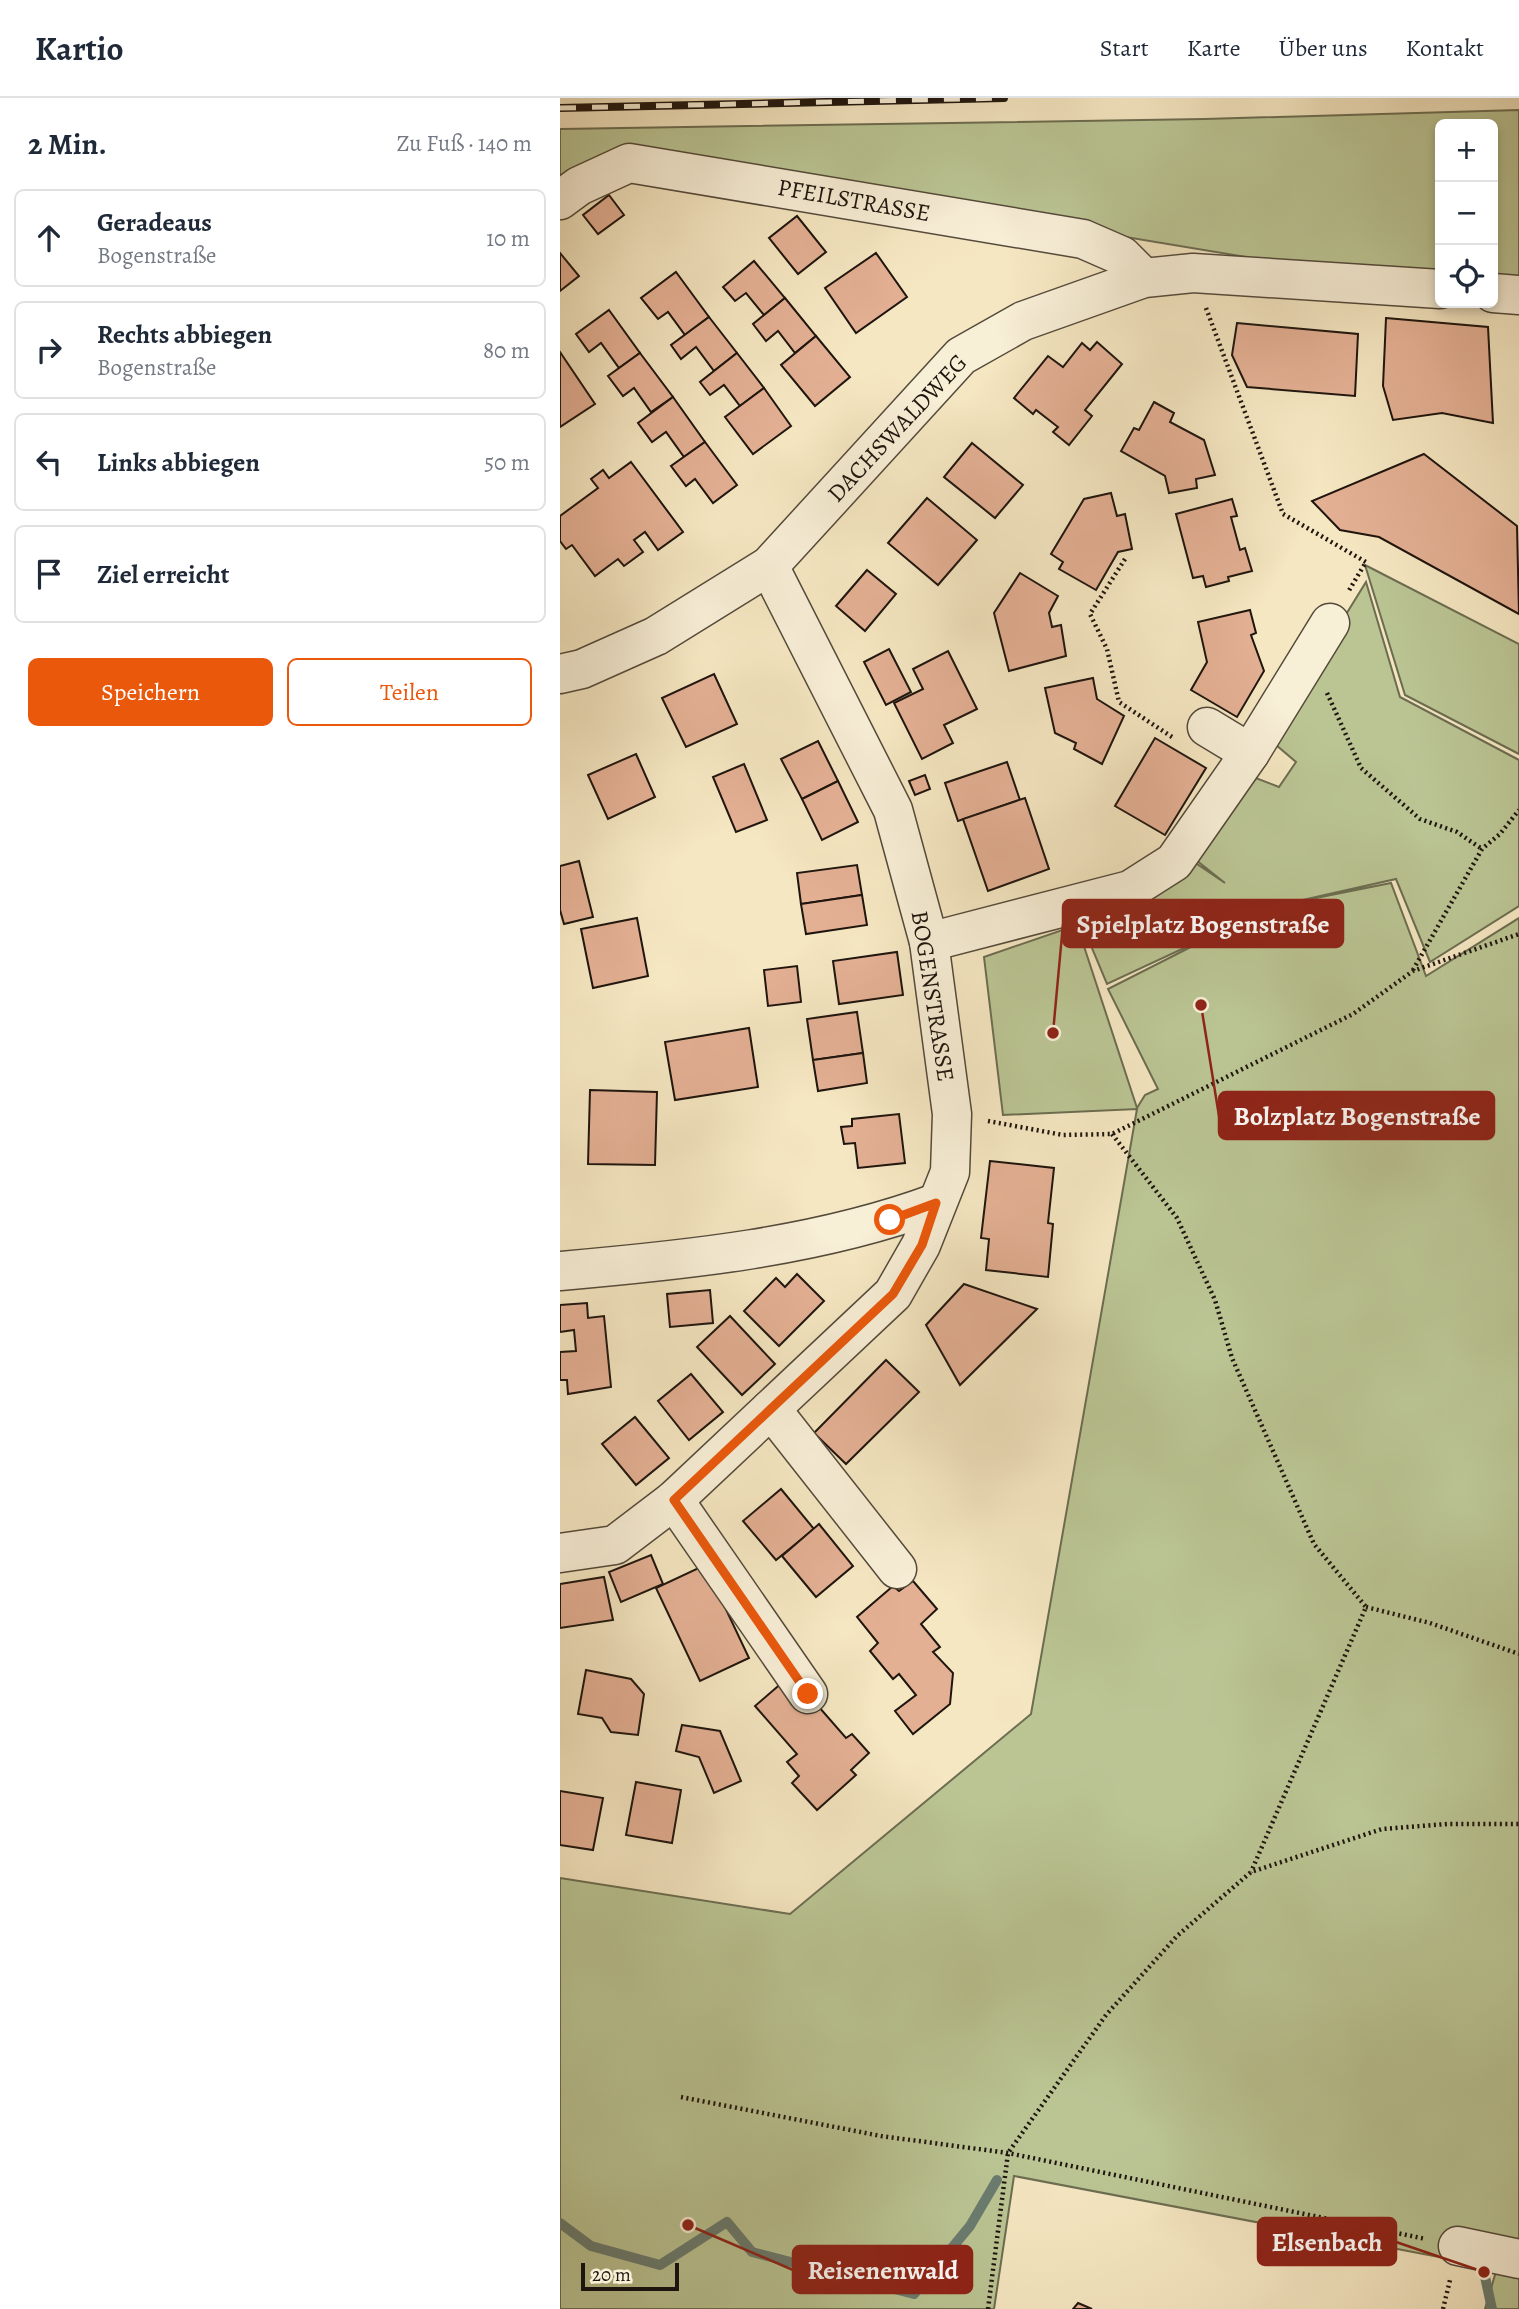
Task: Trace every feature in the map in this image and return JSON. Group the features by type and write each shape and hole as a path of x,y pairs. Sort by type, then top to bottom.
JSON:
{"street":[{"name":"PFEILSTRASSE","path":"560,200 591,180 629,163 1083,239 1122,256 1144,278"},
{"name":"DACHSWALDWEG","path":"560,674 582,668 656,636 769,566 961,355 1023,321 1144,278 1193,273 1435,289"},
{"path":"1498,293 1519,295"},
{"name":"BOGENSTRASSE","path":"560,1553 615,1545 674,1500 893,1294 922,1245 950,1172 952,1114 929,942 893,810 769,566"},
{"path":"929,942 1130,890 1174,862 1250,753 1330,624"},
{"path":"1190,732 1250,753"},
{"path":"560,1271 686,1260 890,1220 936,1203"},
{"path":"771,1409 897,1569"},
{"path":"674,1500 808,1694"},
{"path":"1458,2246 1519,2259"}],"path":[{"path":"1193,273 1283,514 1366,562 1330,624"},
{"path":"1125,559 1090,614 1107,649 1119,702 1190,732"},
{"path":"1321,680 1361,768 1420,819 1457,832 1482,849"},
{"path":"1413,971 1482,849 1500,834 1519,810"},
{"path":"952,1114 1063,1135 1112,1134 1353,1014 1413,971 1519,934"},
{"path":"1112,1134 1177,1218 1215,1300 1231,1358 1314,1544 1366,1606 1430,1623 1519,1654"},
{"path":"1251,1872 1366,1606"},
{"path":"988,2309 1008,2152 1106,2015 1177,1936 1251,1872 1382,1829 1447,1824 1519,1824"},
{"path":"681,2097 881,2136 1008,2152 1458,2246"}],"green space":[{"path":"1519,110 1519,276 1498,275 1498,119 1435,119 1435,272 1276,262 633,155 560,177 560,129 1205,119"},
{"path":"1365,565 1519,644 1519,754 1405,695"},
{"path":"1366,582 1400,697 1519,760 1519,906 1430,962 1396,879 1276,906 1391,883 1426,976 1519,918 1519,2309 1485,2309 1497,2268 1014,2176 994,2309 560,2309 560,1878 790,1914 1031,1714 1137,1109 1003,1115 984,957 1077,925 1137,1108 1145,1095 1158,1089 1108,989 1240,922 1107,984 1081,922 1194,862 1225,883 1196,860 1248,775 1279,787 1296,762 1269,739"}],"building":[{"path":"609,195 624,215 598,234 583,215"},
{"path":"797,216 826,252 798,274 769,238"},
{"path":"560,253 579,276 560,291"},
{"path":"876,253 907,297 856,333 825,288"},
{"path":"754,261 785,298 764,315 746,293 735,301 723,287"},
{"path":"676,272 709,317 685,335 668,312 658,319 641,298"},
{"path":"785,298 816,336 795,353 778,331 766,341 753,324"},
{"path":"609,310 640,353 619,368 601,343 589,352 576,334"},
{"path":"709,317 737,353 714,371 696,347 681,359 671,345"},
{"path":"1386,318 1488,327 1493,423 1442,413 1393,420 1383,386"},
{"path":"1237,323 1358,334 1355,396 1247,387 1232,355"},
{"path":"816,336 850,377 815,406 781,365"},
{"path":"1097,342 1122,364 1085,410 1092,416 1069,445 1053,432 1058,427 1036,410 1033,414 1014,398 1048,356 1063,367 1082,343 1090,350"},
{"path":"560,352 595,404 560,427"},
{"path":"640,353 673,397 651,412 634,388 623,396 608,376"},
{"path":"737,353 764,388 740,406 724,385 710,395 700,382"},
{"path":"764,388 791,426 753,454 725,417"},
{"path":"673,397 705,442 684,457 666,432 652,442 638,423"},
{"path":"1154,402 1174,413 1170,422 1204,440 1215,475 1196,479 1197,488 1169,493 1165,476 1121,451 1134,428 1139,430"},
{"path":"705,442 737,485 713,503 695,479 686,486 671,466"},
{"path":"972,443 1023,485 995,518 944,477"},
{"path":"1424,454 1517,526 1519,614 1379,537 1340,530 1312,501"},
{"path":"631,462 683,532 658,550 645,532 634,540 643,552 624,566 618,559 595,576 572,545 566,549 560,541 560,516 598,488 591,479 603,470 609,478"},
{"path":"1111,493 1117,516 1125,514 1132,549 1118,552 1096,590 1059,569 1063,562 1051,554 1084,499"},
{"path":"927,498 977,540 938,585 888,543"},
{"path":"1232,499 1237,516 1231,517 1240,550 1245,548 1252,571 1228,577 1229,581 1206,587 1203,576 1193,578 1176,514"},
{"path":"867,570 896,594 865,631 836,606"},
{"path":"1020,573 1058,596 1049,613 1052,627 1061,625 1066,656 1009,671 994,613"},
{"path":"1250,610 1256,633 1251,635 1264,671 1237,717 1191,690 1207,662 1198,622"},
{"path":"889,649 911,692 886,705 864,662"},
{"path":"948,651 977,709 944,725 953,743 922,759 894,703 923,689 913,669"},
{"path":"714,674 737,724 686,747 662,698"},
{"path":"1093,678 1097,699 1124,716 1102,764 1074,749 1076,743 1055,733 1045,688"},
{"path":"1155,738 1206,768 1165,835 1115,806"},
{"path":"818,741 838,781 802,799 781,759"},
{"path":"636,754 655,797 608,819 588,775"},
{"path":"1007,762 1020,800 958,821 945,783"},
{"path":"744,764 767,820 736,832 713,777"},
{"path":"925,775 930,789 915,795 909,781"},
{"path":"838,781 858,822 822,840 802,799"},
{"path":"1025,798 1049,869 988,891 963,819"},
{"path":"579,861 593,917 564,924 560,910 560,866"},
{"path":"857,865 862,895 801,904 797,873"},
{"path":"862,895 867,925 806,934 801,904"},
{"path":"637,918 648,976 593,988 581,929"},
{"path":"897,952 903,995 839,1004 833,961"},
{"path":"797,966 801,1002 768,1006 764,970"},
{"path":"857,1012 863,1053 813,1060 807,1019"},
{"path":"749,1028 758,1087 675,1100 665,1042"},
{"path":"863,1053 867,1083 818,1091 813,1060"},
{"path":"590,1090 657,1092 655,1165 588,1164"},
{"path":"899,1114 905,1163 858,1168 855,1143 844,1144 841,1127 852,1126 852,1119"},
{"path":"990,1161 1054,1168 1048,1223 1053,1224 1048,1277 986,1270 989,1239 981,1238"},
{"path":"797,1274 824,1301 779,1346 744,1311 776,1278 785,1287"},
{"path":"964,1284 1037,1309 960,1385 926,1325"},
{"path":"710,1290 713,1323 670,1327 667,1294"},
{"path":"587,1303 588,1318 604,1316 611,1387 568,1394 567,1380 560,1380 560,1352 576,1351 574,1330 560,1332 560,1305"},
{"path":"730,1316 775,1364 742,1395 697,1347"},
{"path":"886,1360 919,1392 846,1464 814,1433"},
{"path":"691,1374 723,1412 689,1440 658,1401"},
{"path":"635,1417 669,1458 636,1485 602,1444"},
{"path":"781,1489 814,1529 776,1560 743,1521"},
{"path":"819,1524 853,1566 816,1597 782,1556"},
{"path":"651,1555 663,1584 621,1602 609,1572"},
{"path":"705,1565 749,1658 700,1681 656,1588"},
{"path":"604,1577 613,1620 560,1628 560,1584"},
{"path":"913,1581 937,1609 921,1624 940,1647 933,1652 953,1673 950,1704 913,1734 895,1711 916,1695 899,1674 893,1679 870,1651 878,1643 857,1617 893,1586 899,1591"},
{"path":"586,1670 631,1679 644,1694 638,1735 611,1732 602,1718 578,1714"},
{"path":"791,1675 846,1738 852,1734 869,1753 851,1770 856,1775 817,1810 792,1783 799,1776 787,1762 797,1754 755,1706"},
{"path":"682,1725 720,1731 741,1781 714,1793 699,1757 676,1751"},
{"path":"636,1782 681,1790 672,1843 626,1835"},
{"path":"560,1791 603,1798 593,1850 560,1845"},
{"path":"1078,2303 1092,2309 1073,2309"}],"waterway":[{"path":"560,2223 591,2246 660,2265 727,2222 752,2252 914,2294 970,2226 997,2180"},
{"path":"1484,2272 1492,2309"}],"railway":[{"path":"560,108 1004,98"}],"place":[{"name":"Bolzplatz Bogenstraße","path":"1201,1005"},
{"name":"Spielplatz Bogenstraße","path":"1053,1033"},
{"name":"Reisenenwald","path":"688,2225"},
{"name":"Elsenbach","path":"1484,2272"}],"route":[{"path":"808,1694 674,1500 893,1294 922,1245 936,1203 890,1220"}]}
